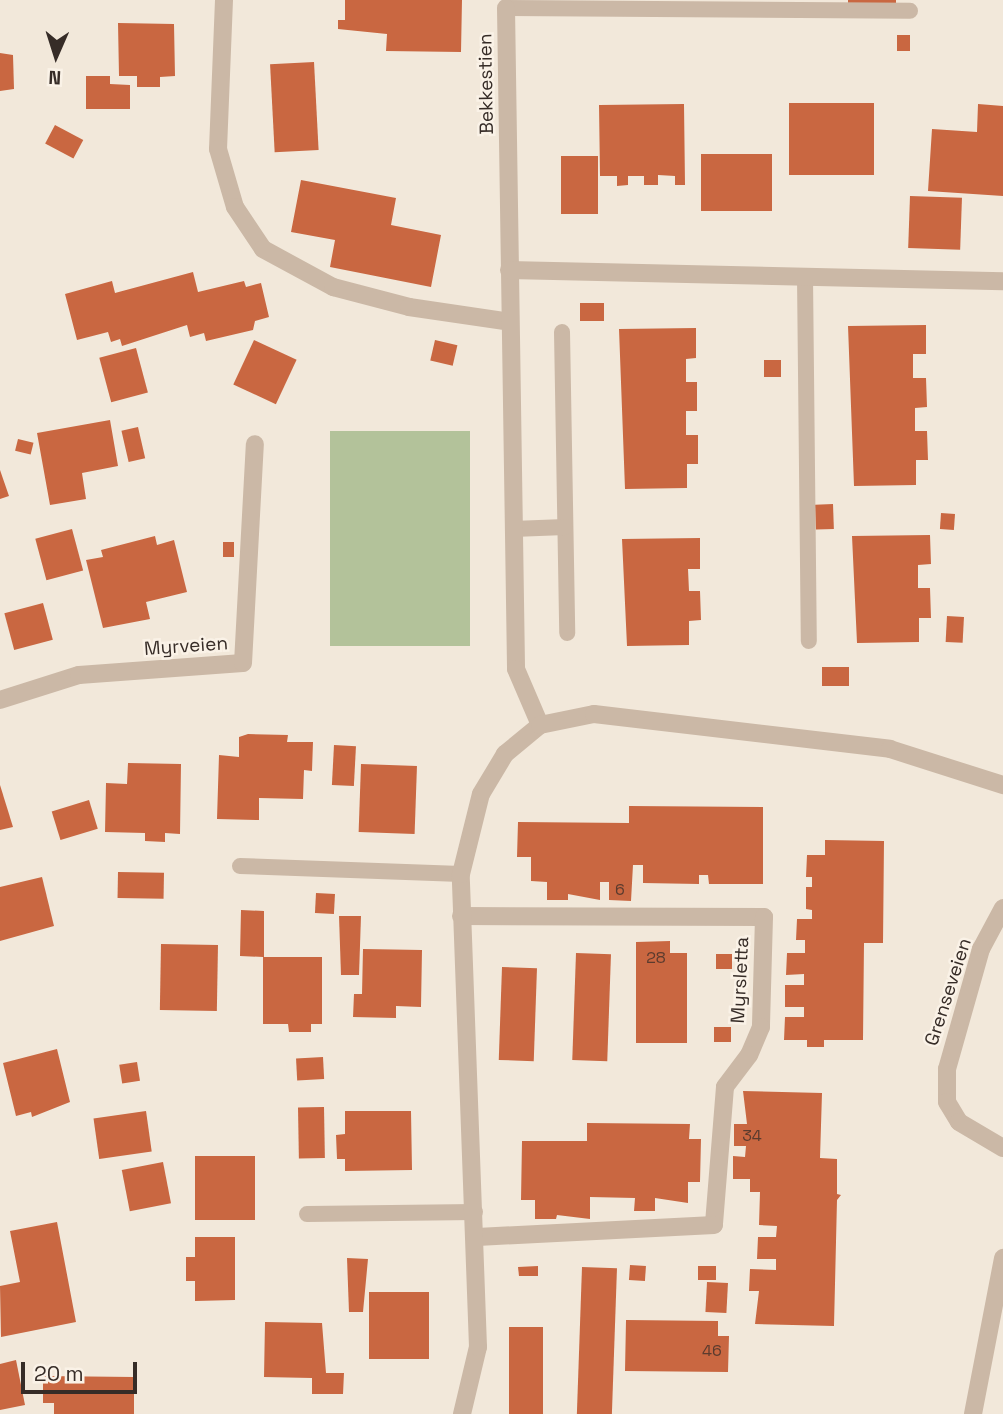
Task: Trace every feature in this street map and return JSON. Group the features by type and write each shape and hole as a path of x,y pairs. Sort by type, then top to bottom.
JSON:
{"street":[{"path":"223,0 218,149 235,207 263,249 332,287 409,307 510,322"},
{"name":"Bekkestien","path":"506,8 516,669 540,725"},
{"path":"509,270 1003,281"},
{"name":"Myrveien","path":"0,700 79,675 243,663 255,444"},
{"path":"463,1414 478,1347 477,1237 461,874 481,794 505,754 540,725 594,714 739,729 890,749 1003,785"},
{"name":"Grenseveien","path":"1003,908 981,949 947,1069 947,1102 959,1122 1003,1148"},
{"name":"Myrsletta","path":"461,916 764,917 761,1027 750,1055 725,1087 714,1225 477,1237"},
{"path":"973,1414 1003,1258"}],"lane":[{"name":"Bekkestien","path":"506,8 910,11"},
{"path":"805,276 809,641"},
{"path":"562,332 567,633"},
{"path":"513,529 565,527"},
{"path":"240,866 461,874"},
{"path":"307,1214 475,1212"}],"green space":[{"path":"330,431 470,431 470,646 330,646"}],"building":[{"path":"345,0 462,0 461,52 386,51 387,34 338,29 338,20 345,20"},
{"path":"848,0 896,0 896,4 848,4"},
{"path":"118,23 174,24 175,76 160,77 160,87 137,87 137,76 119,76"},
{"path":"897,35 910,35 910,51 897,51"},
{"path":"0,53 13,55 14,89 0,91"},
{"path":"314,62 319,150 275,152 270,64"},
{"path":"86,76 110,76 110,84 130,85 130,109 86,109"},
{"path":"789,103 874,103 874,175 789,175"},
{"path":"684,104 685,185 675,185 675,176 658,175 658,185 644,185 644,176 628,176 628,185 617,186 617,176 600,176 599,105"},
{"path":"978,104 1003,106 1003,196 928,191 932,129 977,132"},
{"path":"55,125 83,140 73,159 45,144"},
{"path":"701,154 772,154 772,211 701,211"},
{"path":"561,156 598,156 598,214 561,214"},
{"path":"301,180 396,198 391,225 441,235 431,287 330,267 335,240 291,232"},
{"path":"910,196 962,198 960,250 908,248"},
{"path":"193,272 198,292 244,281 246,287 261,283 269,317 255,321 253,330 206,341 204,333 190,337 187,325 122,346 120,339 111,342 108,332 77,340 65,294 112,281 115,293"},
{"path":"580,303 604,303 604,321 580,321"},
{"path":"926,325 926,354 913,354 913,378 926,378 927,407 915,408 915,431 927,431 928,460 916,460 916,485 854,486 848,326"},
{"path":"696,328 696,358 686,359 686,382 697,382 697,411 686,411 686,435 698,435 698,464 687,464 687,488 625,489 619,329"},
{"path":"254,340 297,360 276,404 233,384"},
{"path":"435,340 457,345 453,366 430,360"},
{"path":"136,348 148,392 111,402 99,358"},
{"path":"764,360 781,360 781,377 764,377"},
{"path":"110,420 118,466 82,473 86,499 50,505 37,433"},
{"path":"138,427 145,458 129,462 121,431"},
{"path":"18,439 34,443 31,455 15,451"},
{"path":"0,470 9,496 0,499"},
{"path":"833,504 834,529 816,530 815,505"},
{"path":"941,513 955,514 954,530 940,529"},
{"path":"72,529 83,571 46,580 35,539"},
{"path":"930,535 931,564 918,565 918,588 930,588 931,618 919,618 919,642 857,643 852,536"},
{"path":"155,536 157,545 174,540 187,592 146,602 150,619 103,628 86,560 103,557 101,550"},
{"path":"700,538 700,569 688,569 689,591 700,591 701,620 689,621 689,645 627,646 622,539"},
{"path":"223,542 234,542 234,557 223,557"},
{"path":"43,603 53,640 14,650 4,613"},
{"path":"947,616 964,617 963,643 946,642"},
{"path":"822,667 849,667 849,686 822,686"},
{"path":"248,734 288,735 287,742 313,742 312,771 304,770 303,799 259,798 259,820 217,819 219,755 239,757 239,737"},
{"path":"334,745 356,746 354,786 332,785"},
{"path":"128,763 181,764 180,834 165,833 165,842 145,841 145,833 105,832 106,783 127,784"},
{"path":"361,764 417,766 415,834 359,832"},
{"path":"0,785 13,827 0,830"},
{"path":"89,800 98,829 60,840 52,811"},
{"path":"629,806 763,807 763,884 709,884 708,875 699,875 699,884 643,883 643,865 633,865 631,901 609,900 609,882 600,882 600,900 568,894 568,900 547,900 547,882 531,881 531,857 517,857 518,822 629,823"},
{"path":"825,840 884,841 883,943 864,943 863,1040 824,1040 824,1047 807,1047 807,1040 784,1040 785,1017 804,1017 804,1007 785,1007 785,985 804,985 804,974 786,975 787,953 805,953 805,940 796,940 797,919 812,919 812,910 806,909 806,887 812,887 812,877 806,877 807,855 825,855"},
{"path":"118,872 164,873 164,899 118,898"},
{"path":"42,877 54,926 0,941 0,887"},
{"path":"316,893 335,894 334,914 315,913"},
{"path":"241,910 264,911 264,957 322,957 322,1024 311,1024 311,1032 289,1032 288,1024 263,1024 263,957 240,956"},
{"path":"339,916 361,916 359,975 341,975"},
{"path":"670,941 670,953 687,953 687,1043 636,1043 636,942"},
{"path":"161,944 218,945 217,1011 160,1010"},
{"path":"363,949 422,950 421,1007 396,1006 396,1018 353,1017 354,994 362,994"},
{"path":"576,953 611,954 607,1061 572,1060"},
{"path":"716,954 732,954 732,969 716,969"},
{"path":"502,967 537,968 534,1061 499,1060"},
{"path":"714,1027 731,1027 731,1042 714,1042"},
{"path":"57,1049 70,1102 32,1117 31,1112 16,1116 3,1063"},
{"path":"323,1057 324,1079 297,1080 296,1058"},
{"path":"137,1062 140,1081 122,1084 119,1065"},
{"path":"743,1091 822,1093 820,1158 837,1159 837,1194 841,1195 837,1200 834,1326 755,1324 759,1291 749,1291 750,1269 776,1270 776,1259 757,1259 758,1237 776,1237 777,1226 759,1225 760,1192 750,1192 750,1179 733,1179 733,1156 745,1157 746,1146 734,1146 734,1124 747,1124"},
{"path":"298,1107 324,1107 325,1158 299,1158"},
{"path":"146,1111 152,1152 99,1159 94,1118"},
{"path":"345,1111 411,1111 412,1170 345,1171 345,1159 337,1159 336,1135 345,1134"},
{"path":"587,1123 690,1124 689,1139 701,1139 700,1182 688,1182 688,1203 655,1198 655,1211 634,1211 635,1198 590,1197 590,1219 557,1215 556,1219 535,1219 535,1200 521,1200 522,1141 587,1141"},
{"path":"195,1156 255,1156 255,1220 195,1220"},
{"path":"163,1162 171,1203 130,1211 122,1170"},
{"path":"57,1222 76,1322 1,1337 0,1286 20,1282 10,1231"},
{"path":"195,1237 235,1237 235,1300 195,1301 195,1281 186,1281 186,1257 195,1257"},
{"path":"347,1258 368,1259 363,1312 349,1312"},
{"path":"630,1265 646,1266 645,1281 629,1280"},
{"path":"538,1266 538,1276 519,1276 518,1267"},
{"path":"698,1266 716,1266 716,1280 698,1280"},
{"path":"582,1267 617,1268 612,1414 577,1414"},
{"path":"707,1282 728,1283 726,1313 705,1312"},
{"path":"369,1292 429,1292 429,1359 369,1359"},
{"path":"626,1320 718,1321 718,1336 729,1336 728,1372 625,1371"},
{"path":"265,1322 322,1323 326,1373 344,1373 343,1394 312,1394 312,1378 264,1377"},
{"path":"509,1327 543,1327 543,1414 509,1414"},
{"path":"16,1360 25,1405 0,1410 0,1364"},
{"path":"43,1376 134,1377 134,1414 54,1414 54,1403 43,1403"}]}
